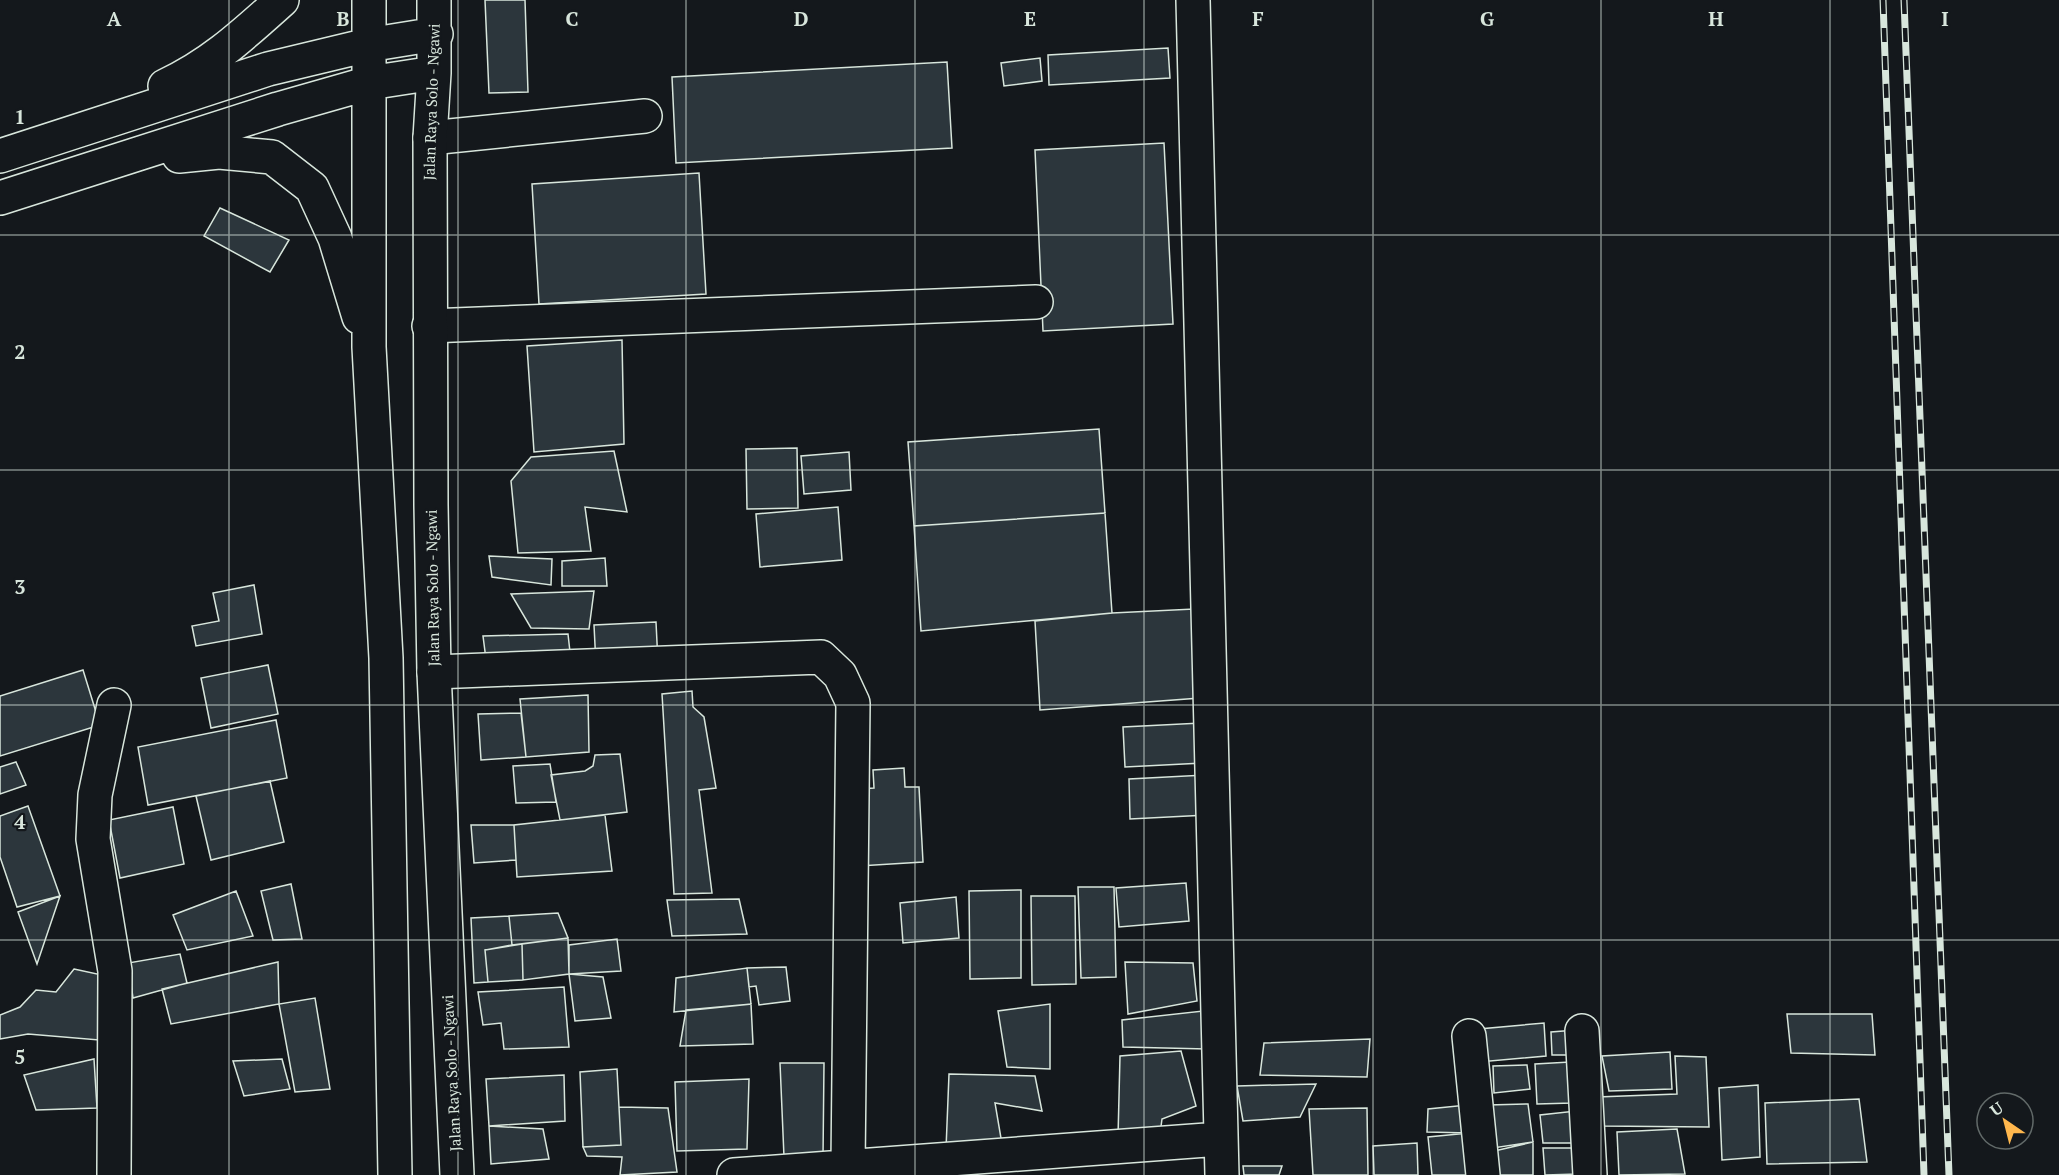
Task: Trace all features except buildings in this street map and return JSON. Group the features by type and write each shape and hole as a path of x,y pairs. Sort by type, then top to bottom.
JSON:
{"main road":[{"path":"43,141 190,75 231,47 282,0"},
{"path":"369,0 369,347 386,658 395,1175"},
{"name":"Jalan Raya Solo - Ngawi","path":"434,0 436,34 430,138 429,326 434,672 457,1175"},
{"path":"1193,0 1222,1175"},
{"path":"0,156 268,69 368,45 436,34"},
{"path":"0,198 278,109 369,83 434,73"},
{"path":"430,138 645,116"},
{"path":"108,165 219,152 272,157 312,188 334,238 369,347"},
{"path":"429,326 1036,302"},
{"path":"434,672 821,657 840,675 853,703 848,1166"},
{"path":"114,705 95,795 93,839 115,971 114,1175"},
{"path":"1582,1031 1590,1175"},
{"path":"1469,1036 1483,1175"},
{"path":"734,1175 1220,1139"}],"railway":[{"path":"1883,0 1924,1175"},
{"path":"1904,0 1949,1175"}]}
